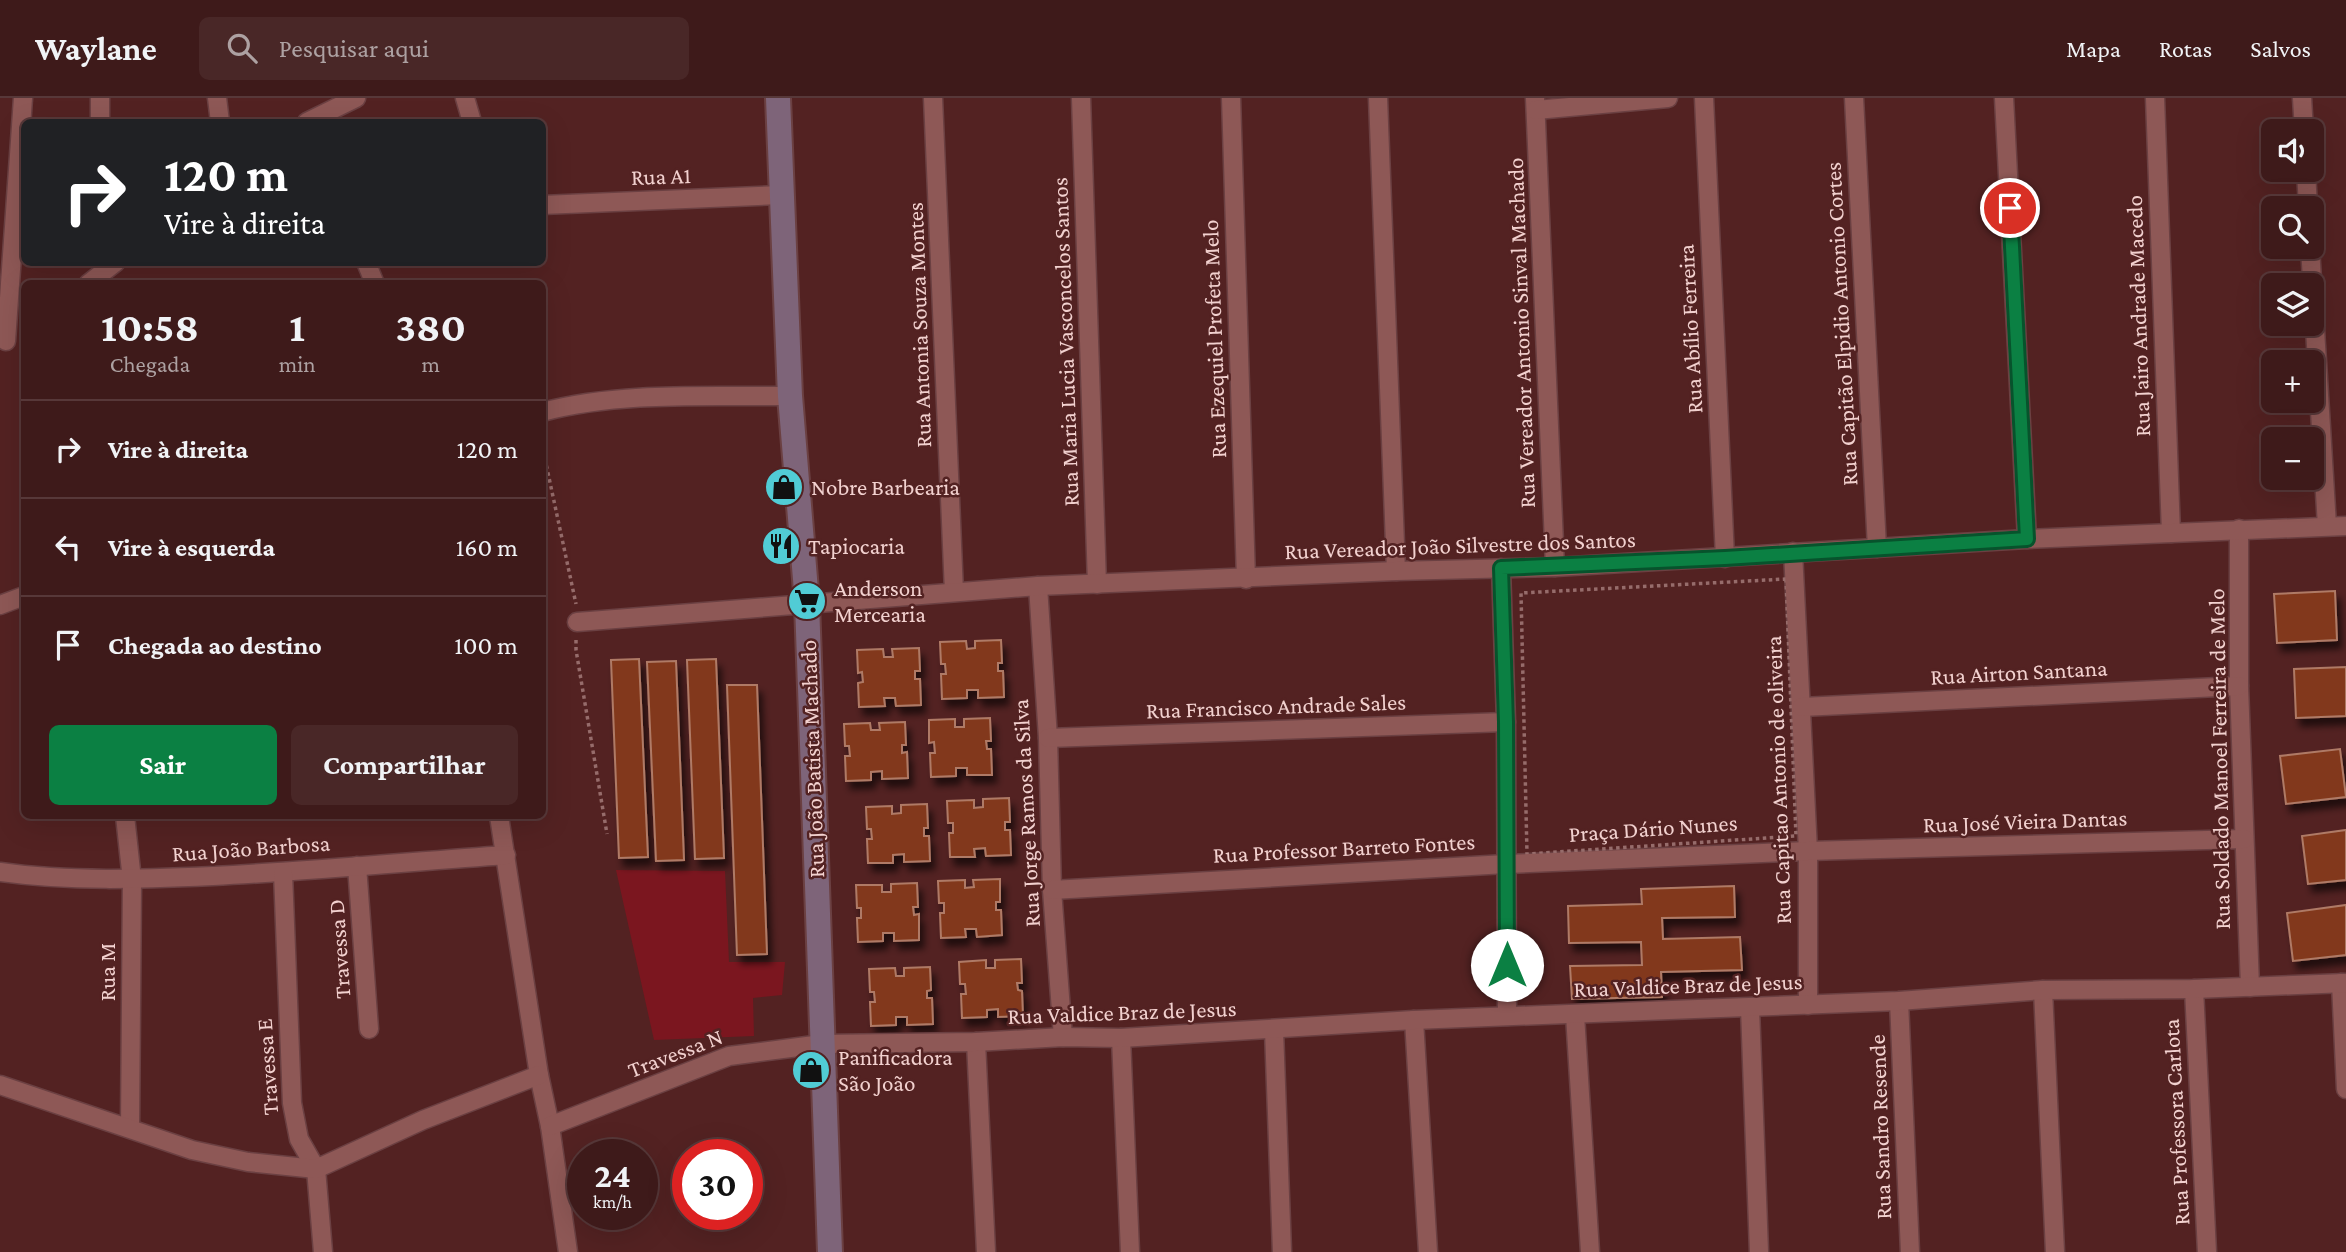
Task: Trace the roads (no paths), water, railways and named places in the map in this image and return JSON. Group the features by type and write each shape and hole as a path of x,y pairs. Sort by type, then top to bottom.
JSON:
{"street":[{"path":"21,119 23,98"},
{"path":"100,98 100,119"},
{"path":"217,98 220,119"},
{"path":"313,119 356,98"},
{"path":"465,98 471,119"},
{"name":"Rua João Batista Machado","path":"778,98 790,396 807,603 830,1252"},
{"name":"Rua Antonia Souza Montes","path":"933,98 954,592"},
{"name":"Rua Maria Lucia Vasconcelos Santos","path":"1081,98 1097,584"},
{"name":"Rua Ezequiel Profeta Melo","path":"1231,98 1246,579"},
{"path":"1378,98 1396,571"},
{"path":"1536,104 1668,98"},
{"name":"Rua Abílio Ferreira","path":"1704,98 1725,558"},
{"name":"Rua Capitão Elpidio Antonio Cortes","path":"1854,98 1877,548"},
{"path":"2004,98 2027,539"},
{"name":"Rua Jairo Andrade Macedo","path":"2155,98 2171,533"},
{"path":"2302,98 2303,119"},
{"name":"Rua Vereador Antonio Sinval Machado","path":"1536,104 1555,567"},
{"path":"3,342 21,122"},
{"name":"Rua A1","path":"546,205 781,195"},
{"path":"2312,259 2327,526"},
{"path":"92,280 108,266"},
{"path":"3,342 21,330"},
{"path":"546,411 573,404 662,397 790,396"},
{"name":"Rua Vereador João Silvestre dos Santos","path":"577,622 1038,586 1555,567 2027,539 2346,526"},
{"name":"Rua Soldado Manoel Ferreira de Melo","path":"2239,529 2239,686 2250,987"},
{"name":"Rua Capitao Antonio de oliveira","path":"1793,552 1808,851 1808,1005"},
{"path":"1501,568 1506,722 1507,1016"},
{"name":"Rua Jorge Ramos da Silva","path":"1038,586 1048,738 1052,890 1063,1037"},
{"path":"0,605 21,597"},
{"name":"Rua Airton Santana","path":"1802,707 2239,686"},
{"name":"Rua Francisco Andrade Sales","path":"1048,738 1506,722"},
{"name":"Rua M","path":"125,819 132,880 130,1129"},
{"path":"500,819 568,1252"},
{"name":"Rua José Vieira Dantas","path":"1808,851 2244,839"},
{"name":"Rua Professor Barreto Fontes","path":"1052,890 1506,864 1808,851"},
{"name":"Rua João Barbosa","path":"0,872 132,880 282,873 506,855"},
{"name":"Travessa D","path":"357,866 369,1029"},
{"name":"Travessa E","path":"282,873 292,1103 299,1139 316,1169 323,1252"},
{"path":"2343,983 2346,1088"},
{"name":"Rua Valdice Braz de Jesus","path":"822,1044 976,1042 1063,1037 1121,1038 1414,1020 1899,1001 2043,990 2194,989 2343,983"},
{"name":"Rua Professora Carlota","path":"2194,989 2207,1252"},
{"path":"2043,990 2055,1252"},
{"name":"Rua Sandro Resende","path":"1899,1001 1910,1252"},
{"path":"1750,1008 1759,1252"},
{"path":"1575,1015 1590,1252"},
{"path":"1414,1020 1428,1252"},
{"path":"1275,1030 1282,1252"},
{"path":"1121,1038 1130,1252"},
{"path":"976,1042 986,1252"},
{"name":"Travessa N","path":"550,1126 720,1059 759,1051 822,1044"},
{"path":"0,1085 192,1150 248,1161 316,1169 422,1120 539,1076"}],"place":[{"name":"Nobre Barbearia","path":"784,487"},
{"name":"Tapiocaria","path":"781,546"},
{"name":"Anderson Mercearia","path":"807,601"},
{"name":"Panificadora São João","path":"811,1070"}]}
